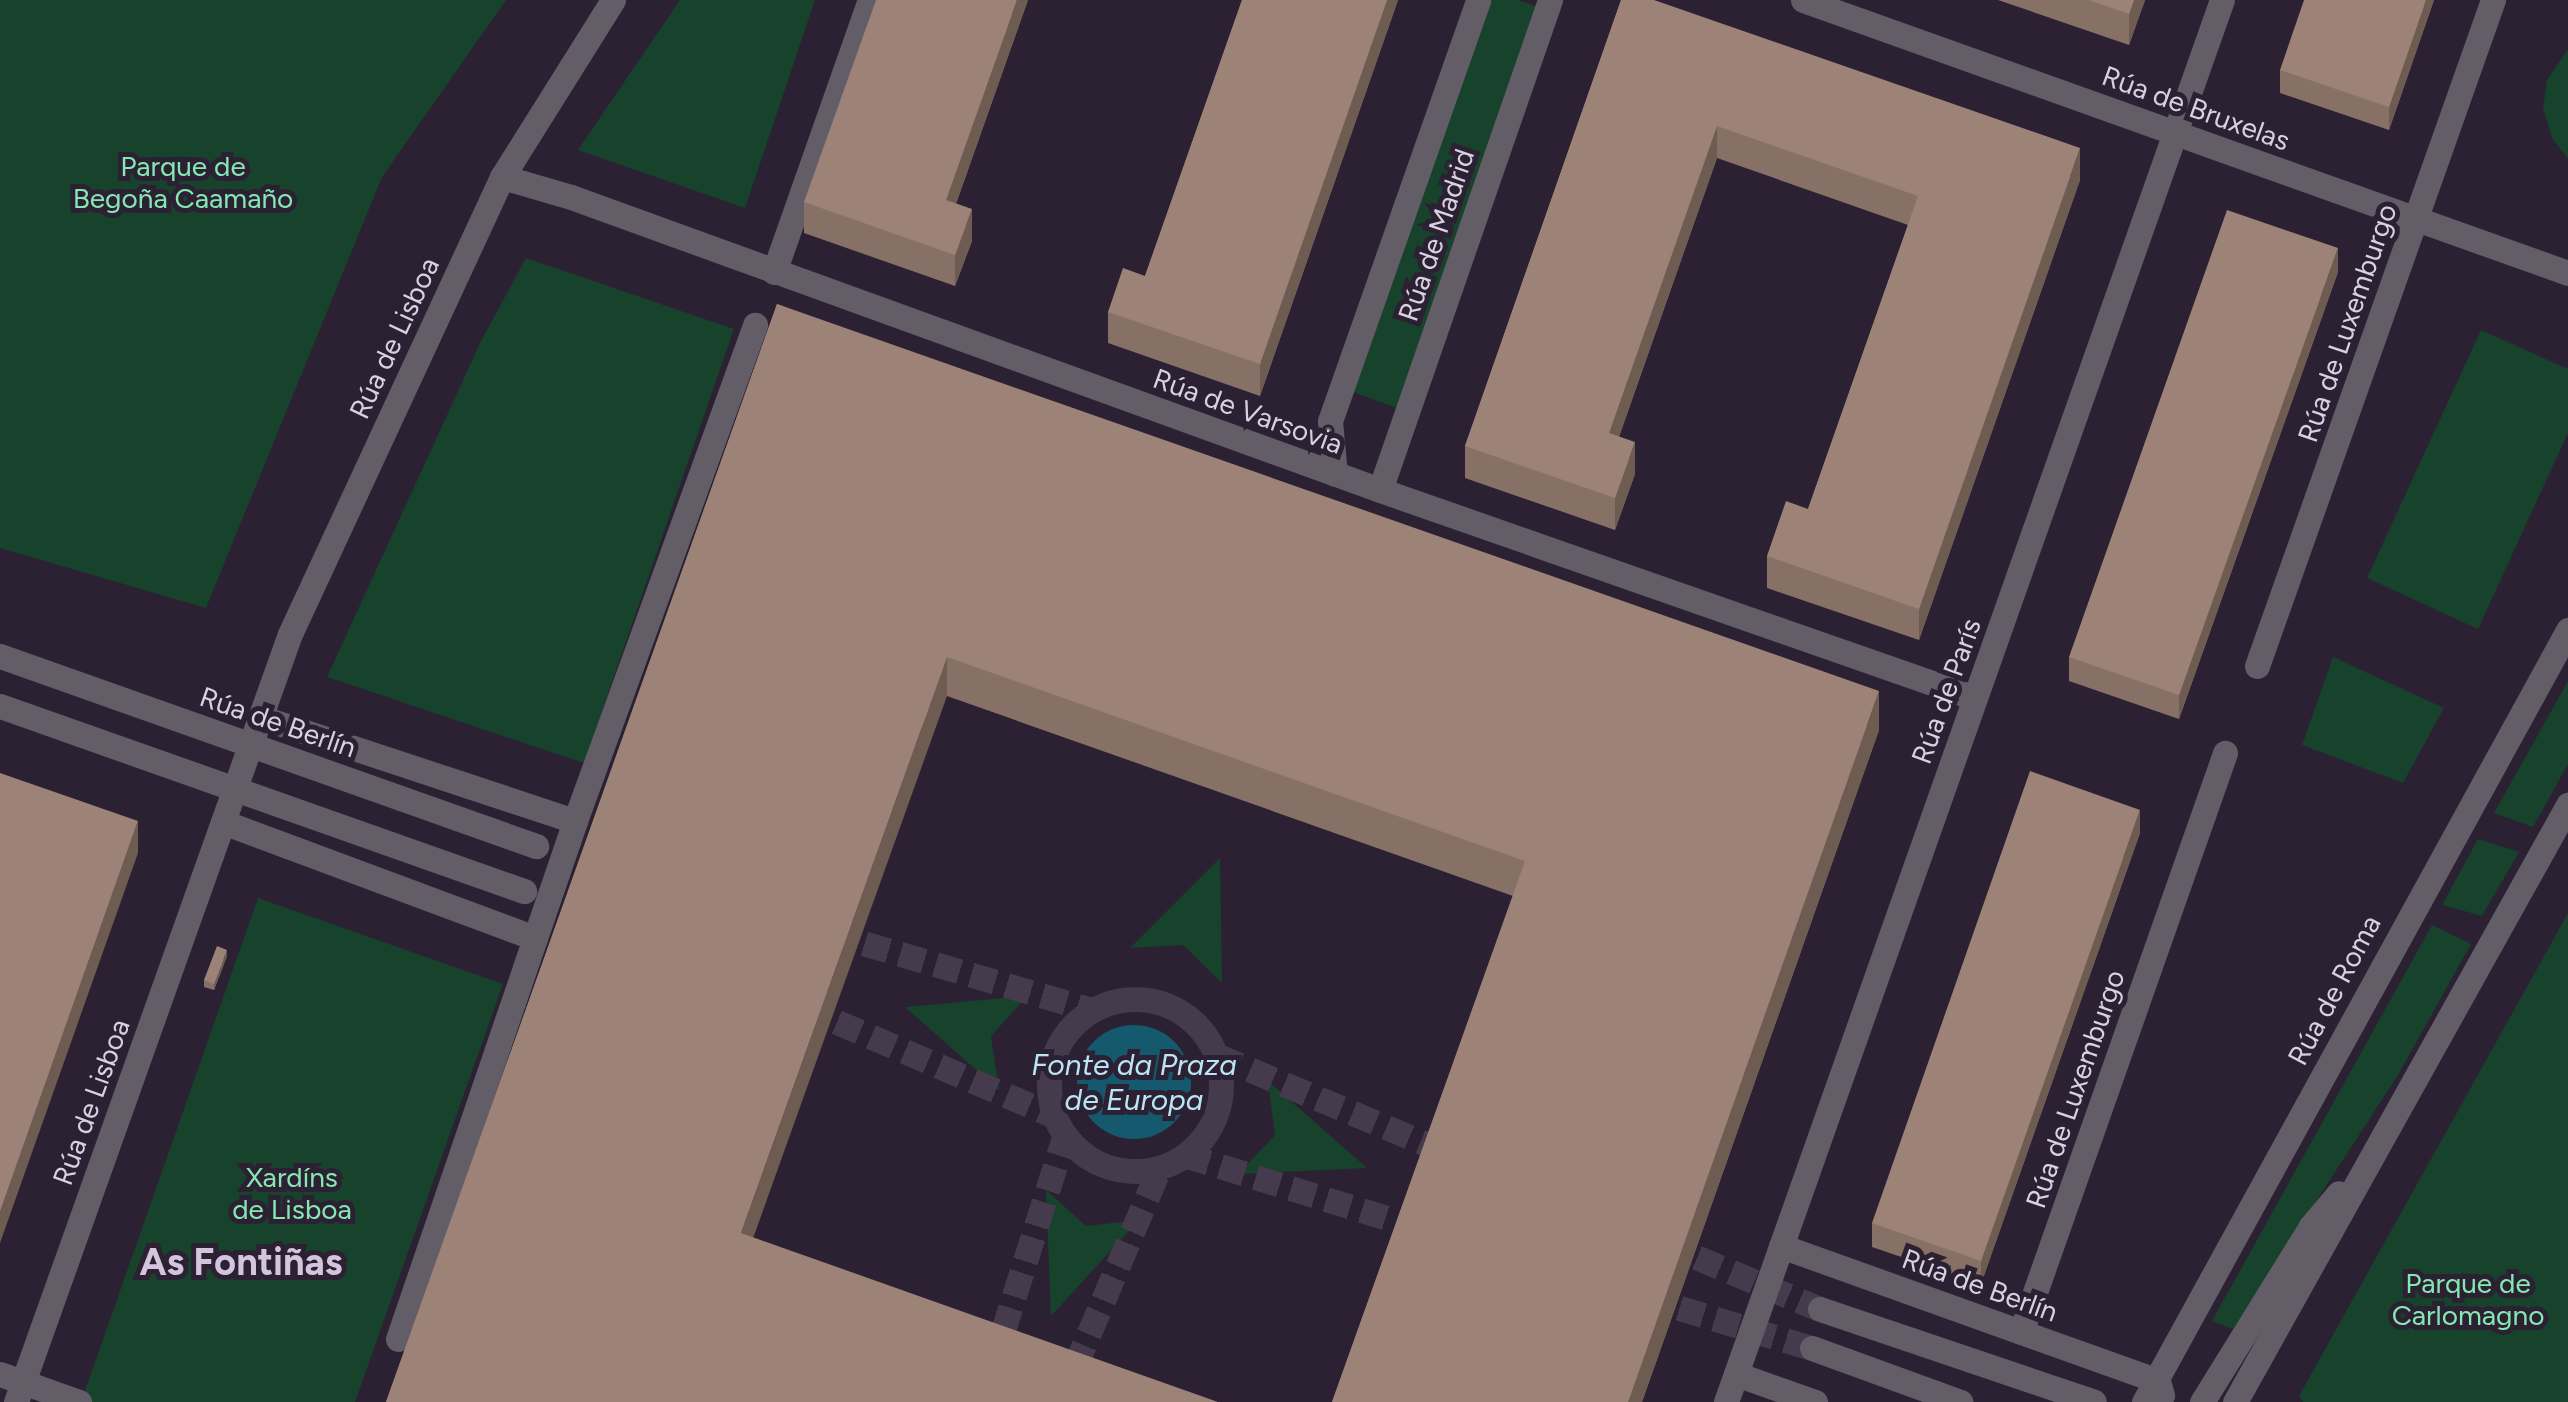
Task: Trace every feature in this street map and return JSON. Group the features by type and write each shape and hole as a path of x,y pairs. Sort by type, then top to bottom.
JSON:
{"street":[{"name":"Rúa de Lisboa","path":"13,1386 290,634 502,177 613,0"},
{"path":"774,272 870,0"},
{"name":"Rúa de Madrid","path":"1335,474 1330,421 1478,0"},
{"name":"Rúa de Madrid","path":"1380,490 1550,0"},
{"name":"Rúa de Bruxelas","path":"1803,0 2568,273"},
{"name":"Rúa de París","path":"1726,1402 2222,0"},
{"name":"Rúa de Luxemburgo","path":"2257,666 2493,0"},
{"name":"Rúa de Varsovia","path":"502,177 572,197 1335,474 1975,698"},
{"path":"398,1339 575,821 754,326"},
{"name":"Rúa de Roma","path":"2155,1395 2568,630"},
{"name":"Rúa de Berlín","path":"0,656 536,846"},
{"path":"0,706 524,891"},
{"path":"260,717 575,821"},
{"name":"Rúa de Luxemburgo","path":"2021,1332 2225,753"},
{"path":"2235,1402 2568,805"},
{"path":"223,822 535,938"},
{"path":"2202,1402 2310,1226 2373,1153"},
{"name":"Rúa de Berlín","path":"1782,1246 2021,1332 2155,1395"},
{"path":"1820,1309 2094,1402"},
{"path":"1812,1348 1960,1402"},
{"path":"1736,1374 1815,1402"},
{"path":"13,1386 78,1402"}],"green space":[{"name":"Parque de Begoña Caamaño","path":"0,0 506,0 382,177 206,608 0,548"},
{"path":"680,0 815,0 745,208 578,150"},
{"path":"1491,0 1518,0 1539,7 1397,408 1353,392"},
{"path":"2568,49 2568,159 2552,138 2543,108 2547,80"},
{"path":"526,258 734,329 584,763 327,677 481,341"},
{"path":"2481,330 2568,369 2568,433 2478,629 2367,578"},
{"path":"2333,657 2444,708 2403,783 2302,745"},
{"path":"2568,681 2568,764 2533,827 2494,813"},
{"path":"2478,839 2519,852 2482,916 2442,905"},
{"path":"1220,858 1222,983 1183,945 1130,948"},
{"name":"Xardíns de Lisboa","path":"258,898 503,984 355,1402 81,1402"},
{"name":"Parque de Carlomagno","path":"2568,913 2568,1402 2303,1402 2299,1396"},
{"path":"2432,925 2471,944 2398,1075 2233,1329 2212,1321"},
{"path":"1027,996 991,1036 999,1090 905,1007"},
{"path":"1268,1081 1367,1168 1238,1174 1275,1135"},
{"path":"1046,1190 1086,1226 1139,1220 1051,1316"}],"water":[{"name":"Fonte da Praza de Europa","path":"1134,1025 1156,1030 1174,1042 1186,1060 1191,1082 1186,1104 1174,1122 1156,1134 1134,1139 1112,1134 1094,1122 1082,1104 1077,1082 1082,1060 1094,1042 1112,1030"}],"building":[{"path":"876,0 1017,0 946,200 972,209 955,255 804,202"},
{"path":"1242,0 1387,0 1260,364 1108,312 1123,268 1145,276"},
{"path":"1621,0 1654,0 2080,148 1919,609 1767,556 1786,501 1808,509 1918,196 1717,126 1609,433 1635,442 1615,498 1465,446"},
{"path":"2089,0 2134,0 2129,14"},
{"path":"2304,0 2426,0 2389,107 2280,70"},
{"path":"2227,210 2338,248 2179,695 2069,657"},
{"path":"777,304 1879,691 1628,1402 1332,1402 1525,861 947,657 741,1233 1218,1402 386,1402"},
{"path":"2030,771 2140,810 1981,1261 1872,1223"},
{"path":"0,773 138,821 0,1212"},
{"path":"217,946 227,950 214,984 204,980"}],"tunnel":[{"path":"829,933 1093,1010"},
{"path":"1135,999 1168,1006 1196,1024 1214,1052 1221,1085 1214,1118 1196,1146 1168,1164 1135,1171 1102,1164 1074,1146 1056,1118 1049,1085 1056,1052 1074,1024 1102,1006 1135,999"},
{"path":"803,1007 1055,1116"},
{"path":"1216,1055 1455,1156"},
{"path":"981,1402 1065,1135"},
{"path":"1185,1155 1429,1231"},
{"path":"1060,1402 1160,1167"},
{"path":"1663,1243 1820,1309"},
{"path":"1644,1297 1812,1348"}],"district":[{"name":"As Fontiñas","path":"241,1263"}]}
